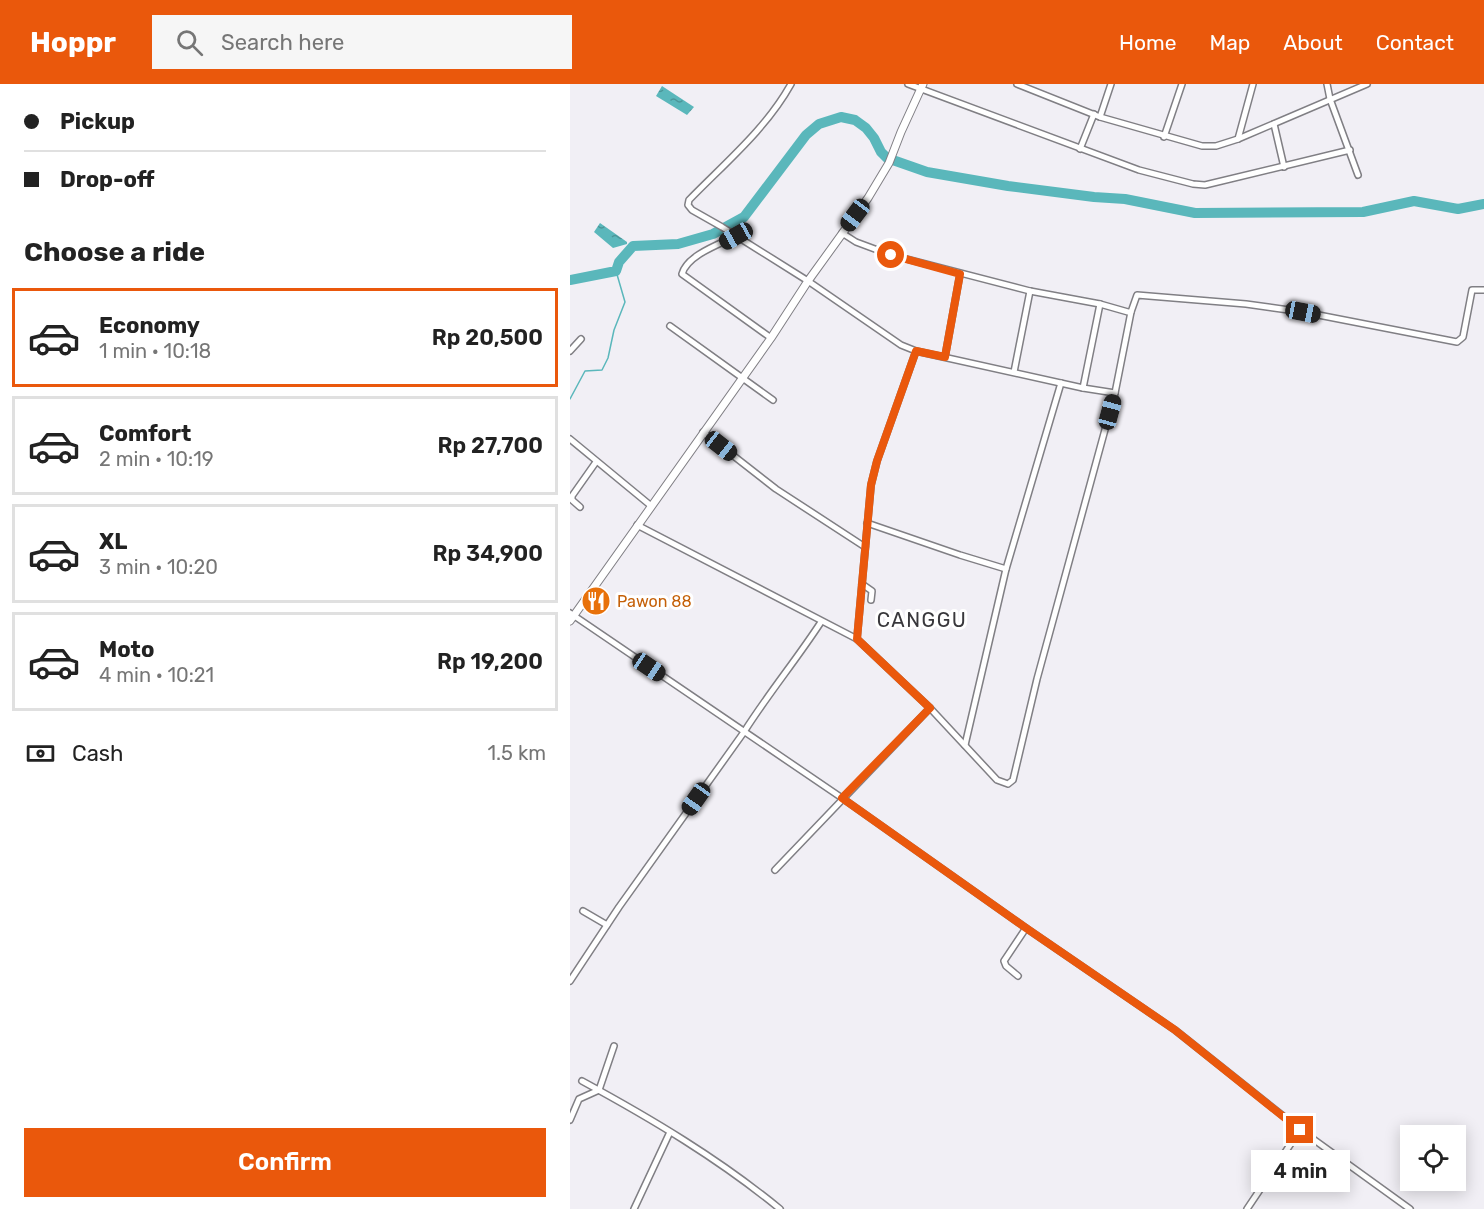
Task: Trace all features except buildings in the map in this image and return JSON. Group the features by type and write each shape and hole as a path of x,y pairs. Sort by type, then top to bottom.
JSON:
{"street":[{"path":"791,84 780,104 763,125 689,200 689,208 808,280 901,345 916,351 1115,393"},
{"path":"908,84 922,86 1139,170 1193,184 1205,185 1350,150"},
{"path":"1017,84 1097,116 1202,146 1216,146 1238,139 1366,84"},
{"path":"1080,149 1111,84"},
{"path":"1164,136 1182,84"},
{"path":"1238,139 1253,84"},
{"path":"1327,84 1330,99 1358,175"},
{"path":"922,86 889,163 868,198 808,280 771,338 571,616 842,798 1175,1030 1300,1130 1410,1209"},
{"path":"1274,124 1284,167"},
{"path":"842,233 856,242 891,255 960,274 1131,312"},
{"path":"734,235 692,260 684,267 682,274 771,338"},
{"path":"945,357 960,274"},
{"path":"637,525 857,639 930,708 997,780 1008,784 1013,780 1037,679 1115,393 1131,312 1137,295 1303,312 1457,342 1462,337 1472,290 1484,290"},
{"path":"1014,372 1030,291"},
{"path":"1083,388 1100,304"},
{"path":"670,326 773,400"},
{"path":"570,351 581,339"},
{"path":"857,639 871,485 877,461 916,351"},
{"path":"964,745 1006,569 1061,383"},
{"path":"703,432 776,489 865,547"},
{"path":"570,439 650,505"},
{"path":"580,507 572,501 572,496 596,462"},
{"path":"867,523 1006,569"},
{"path":"862,584 871,590 871,600"},
{"path":"570,981 573,971 744,732 760,706 799,657 821,622"},
{"path":"775,870 930,708"},
{"path":"583,911 607,925"},
{"path":"1018,975 1006,966 1004,961 1026,928"},
{"path":"570,1120 579,1099 599,1090 614,1046"},
{"path":"582,1081 670,1131 745,1180 780,1209"},
{"path":"1247,1209 1300,1130"},
{"path":"634,1209 670,1131"}],"water":[{"path":"662,86 694,107 687,115 656,96"},
{"path":"600,223 627,244 613,248 594,232"}],"waterway":[{"path":"570,280 616,271 619,262 633,246 678,244 713,234 744,217 806,135 819,124 841,117 855,120 866,128 887,158 927,172 1008,186 1125,199 1195,213 1363,212 1414,201 1458,209 1484,204"},
{"path":"570,399 585,371 602,370 608,358 614,330 625,302 616,271"}],"place":[{"name":"Pawon 88","path":"596,601"}],"district":[{"name":"CANGGU","path":"922,620"}],"route":[{"path":"891,255 960,274 945,357 916,351 877,461 871,485 857,639 930,708 842,798 1175,1030 1300,1130"}]}
